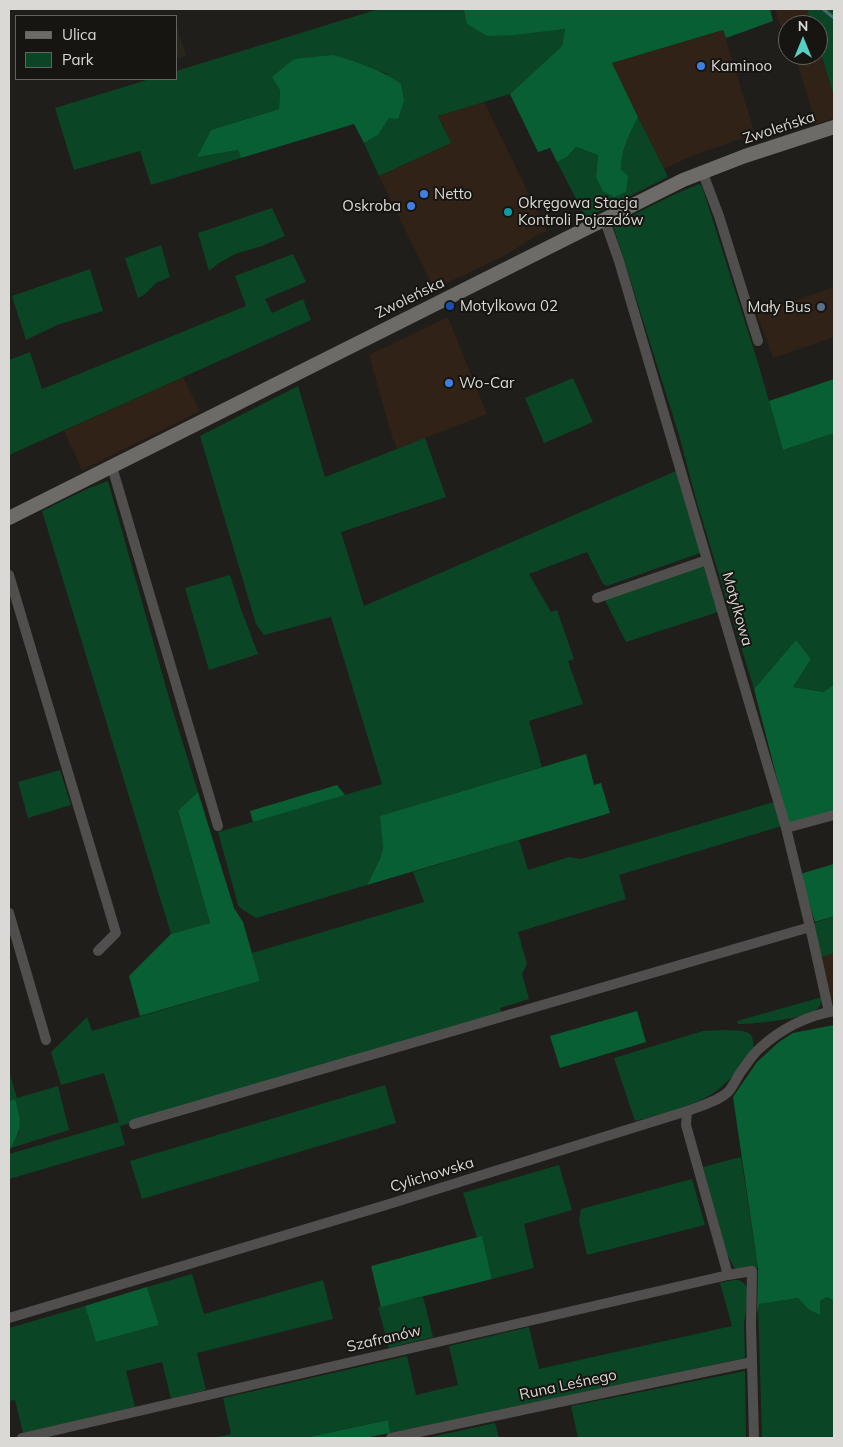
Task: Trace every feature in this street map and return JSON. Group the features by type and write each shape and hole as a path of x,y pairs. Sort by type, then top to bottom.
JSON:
{"street":[{"name":"Zwoleńska","path":"9,518 604,218 702,171 834,127"},
{"path":"702,171 719,216 758,341"},
{"name":"Motylkowa","path":"604,218 619,262 786,828 832,1012"},
{"path":"112,467 218,826"},
{"path":"597,598 707,560"},
{"path":"9,576 116,933 98,951"},
{"path":"786,828 834,815"},
{"path":"9,913 46,1040"},
{"path":"134,1124 810,927"},
{"name":"Cylichowska","path":"9,1318 687,1112 713,1101 729,1091 758,1049 791,1024 832,1012"},
{"path":"687,1112 686,1125 728,1275"},
{"name":"Szafranów","path":"22,1438 752,1271 752,1362"},
{"path":"752,1362 754,1438"},
{"name":"Runa Leśnego","path":"390,1438 752,1362"}],"shaded area":[{"path":"775,9 807,9 809,15 778,15 778,18"},
{"path":"178,30 186,56 178,58"},
{"path":"723,30 755,134 694,155 664,169 612,63"},
{"path":"798,65 824,65 834,96 834,118 816,124"},
{"path":"484,102 547,231 506,255 434,289 379,176 451,143 438,116"},
{"path":"834,287 834,337 773,358 757,314"},
{"path":"448,317 487,414 397,449 369,355"},
{"path":"183,377 200,411 82,470 64,431"},
{"path":"834,953 834,1000 830,995 819,958"}],"green space":[{"path":"379,9 466,9 516,35 565,29 562,46 510,94 438,116 451,143 379,176 364,143 378,135 389,117 387,74 334,55 280,90 279,109 211,130 198,156 238,150 241,158 151,185 140,151 74,170 55,108 147,80 178,80 178,70"},
{"path":"464,9 770,9 773,21 726,38 723,30 612,63 638,117 622,155 621,170 628,176 626,192 614,197 603,191 596,177 598,155 576,147 567,157 557,162 550,148 538,152 510,94 562,46 565,29 516,35 487,36 467,24"},
{"path":"807,9 834,9 834,96 824,65 828,65 828,15 809,15"},
{"path":"334,55 377,70 401,84 404,101 398,119 389,118 378,135 364,143 354,124 241,158 238,150 197,157 211,130 279,109 280,90 272,77 294,59"},
{"path":"638,117 668,177 586,218 557,162 567,157 576,147 598,155 596,177 621,170 624,149"},
{"path":"699,184 702,186 758,363 783,450 834,433 834,685 823,692 793,687 811,659 796,640 754,689 697,503 679,435 613,225"},
{"path":"272,208 285,236 262,246 235,254 209,271 198,233"},
{"path":"161,245 170,277 156,283 144,295 138,298 125,258"},
{"path":"293,254 306,282 265,299 272,313 303,299 311,320 9,455 9,360 30,352 42,389 246,306 235,276"},
{"path":"90,269 103,311 57,325 26,340 12,296"},
{"path":"573,378 593,422 544,443 525,398"},
{"path":"834,379 834,433 783,450 769,401"},
{"path":"298,386 325,477 425,438 446,497 341,532 364,606 676,471 700,553 607,586 603,584 587,552 529,574 551,612 557,610 574,659 568,661 583,704 529,721 542,767 381,816 383,848 380,859 367,885 256,918 238,905 218,832 382,784 331,617 264,635 256,624 200,436"},
{"path":"108,481 171,705 198,792 178,812 210,923 171,934 42,511"},
{"path":"703,565 718,612 626,642 605,600"},
{"path":"230,575 258,654 209,670 185,588"},
{"path":"796,640 811,659 793,687 823,692 834,685 834,812 789,825 754,689"},
{"path":"586,754 594,785 601,783 610,813 367,885 380,859 383,848 380,816"},
{"path":"60,770 71,805 28,818 18,782"},
{"path":"337,785 345,795 253,822 250,811"},
{"path":"198,792 234,908 243,922 260,981 140,1016 129,976 171,934 210,923 178,811"},
{"path":"774,802 782,826 619,875 626,899 518,932 527,964 522,974 529,999 500,1008 502,1014 120,1126 125,1145 9,1179 9,1154 119,1122 104,1073 61,1085 51,1052 87,1017 92,1031 260,981 252,953 424,902 413,872 519,840 528,870 569,857 581,859"},
{"path":"834,864 834,916 815,922 800,874"},
{"path":"834,916 834,953 819,958 812,924"},
{"path":"822,997 818,1008 804,1015 756,1023 738,1024 737,1021"},
{"path":"637,1011 646,1042 560,1068 550,1036"},
{"path":"834,1025 834,1301 827,1297 820,1301 820,1315 809,1310 798,1298 759,1304 757,1313 758,1268 733,1097 757,1062 779,1042 793,1033"},
{"path":"703,1031 747,1032 753,1040 750,1056 734,1075 716,1091 703,1099 674,1110 635,1121 614,1058"},
{"path":"9,1072 17,1098 58,1086 69,1130 11,1148 19,1133 15,1099 9,1101"},
{"path":"385,1085 396,1123 142,1199 130,1161"},
{"path":"15,1099 20,1124 18,1134 9,1149 9,1101"},
{"path":"741,1157 758,1268 735,1269 727,1254 703,1167"},
{"path":"559,1165 572,1210 524,1224 534,1268 492,1279 482,1237 477,1238 463,1193"},
{"path":"692,1179 705,1225 587,1255 579,1221 581,1209"},
{"path":"482,1236 492,1279 381,1307 371,1266"},
{"path":"192,1274 204,1314 323,1280 333,1319 197,1353 206,1390 171,1399 162,1362 126,1371 135,1407 23,1433 15,1400 9,1401 9,1328 85,1306 96,1342 159,1325 147,1287"},
{"path":"739,1280 746,1285 749,1294 744,1323 745,1358 390,1433 387,1420 304,1438 214,1438 231,1434 223,1398 407,1356 416,1395 458,1385 449,1346 529,1327 539,1369 732,1326 720,1283"},
{"path":"147,1287 159,1325 96,1342 85,1306"},
{"path":"423,1297 433,1337 389,1348 378,1307"},
{"path":"827,1297 834,1301 834,1438 762,1438 758,1304 798,1298 809,1310 820,1315 820,1301"},
{"path":"745,1371 746,1438 578,1438 571,1406"},
{"path":"388,1420 390,1433 364,1438 304,1438"},
{"path":"495,1423 499,1438 426,1438"}],"waterway":[{"path":"823,9 834,18"}],"place":[{"name":"Kaminoo","path":"701,66"},
{"name":"Netto","path":"424,194"},
{"name":"Oskroba","path":"411,206"},
{"name":"Okręgowa Stacja Kontroli Pojazdów","path":"508,212"},
{"name":"Motylkowa 02","path":"450,306"},
{"name":"Mały Bus","path":"821,307"},
{"name":"Wo-Car","path":"449,383"}]}
